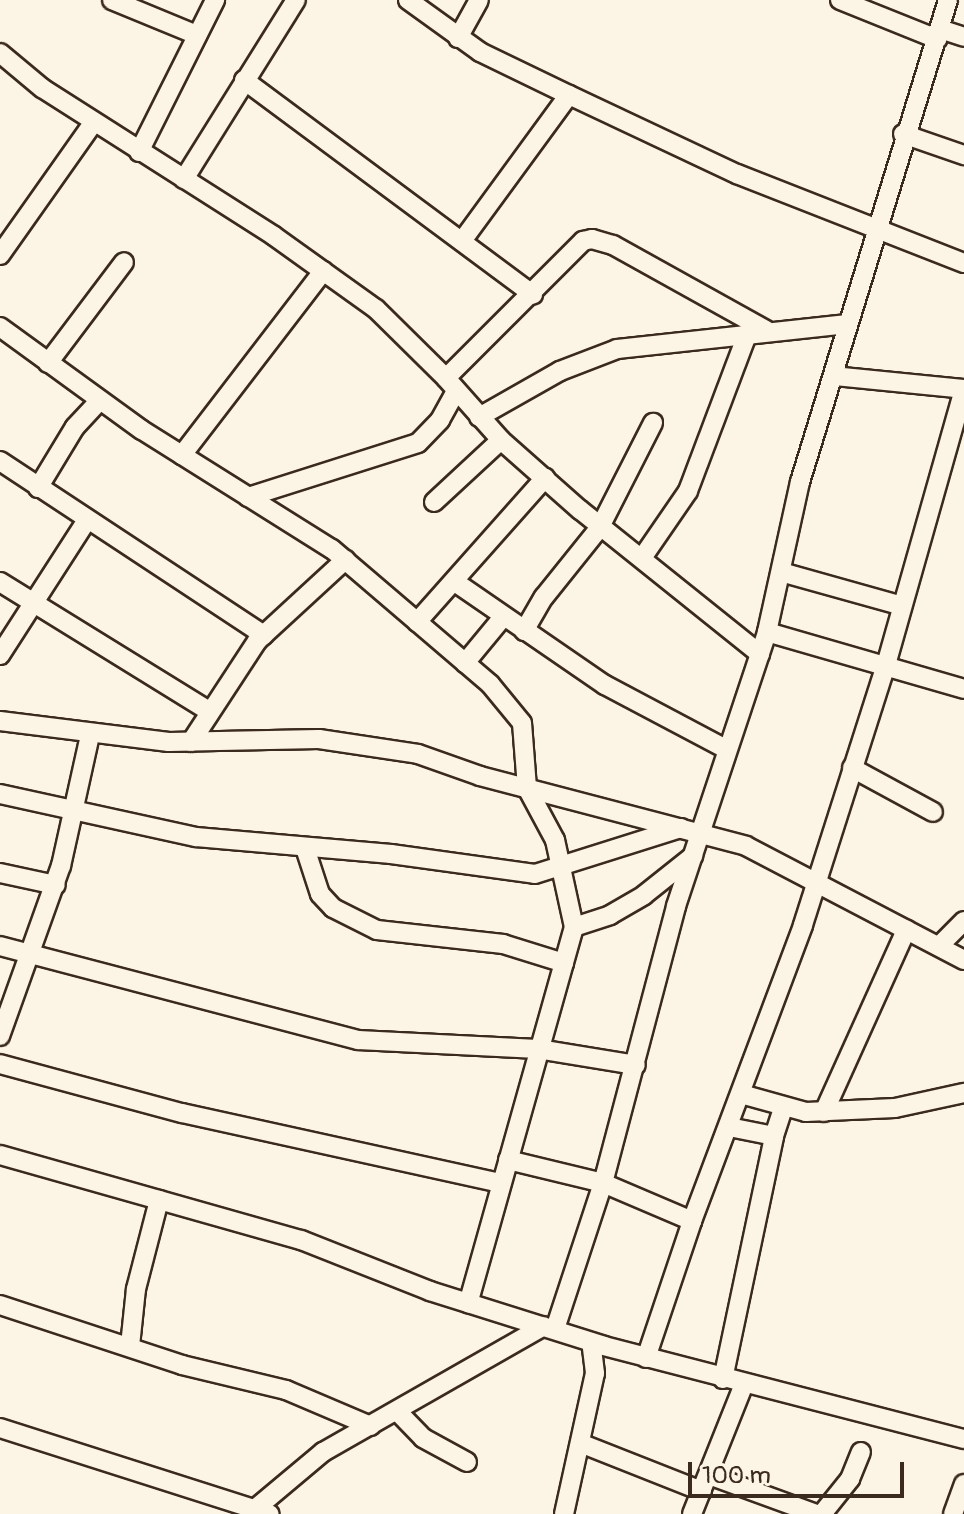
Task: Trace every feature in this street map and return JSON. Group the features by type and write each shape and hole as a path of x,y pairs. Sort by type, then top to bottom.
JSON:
{"street":[{"path":"112,0 197,35"},
{"path":"139,152 215,0"},
{"path":"184,179 296,0"},
{"path":"408,0 458,38 569,95 737,174 964,263"},
{"path":"458,38 479,0"},
{"path":"840,0 938,34 964,37"},
{"path":"0,1428 263,1511 323,1452 549,1328 603,1183 724,748 767,632 800,482 878,231 903,134 948,0"},
{"path":"0,53 93,123 184,179 376,309 501,440 600,527 760,654"},
{"path":"244,80 533,295"},
{"path":"462,241 569,95"},
{"path":"0,255 93,123"},
{"path":"903,134 964,155"},
{"path":"248,497 418,443 440,420 451,385 583,241 592,239 613,245 757,331"},
{"path":"48,363 124,262"},
{"path":"182,455 323,271"},
{"path":"479,417 590,357 644,343 848,324"},
{"path":"0,327 99,401 345,560 502,695 522,723 527,788 555,840 574,927 468,1303"},
{"path":"642,558 688,491 757,331"},
{"path":"646,1358 692,1221 741,1094 886,665 899,605 964,389 834,376"},
{"path":"38,488 75,427 99,401"},
{"path":"524,631 544,597 600,527 653,423"},
{"path":"434,502 501,440"},
{"path":"0,461 264,635"},
{"path":"417,622 545,478"},
{"path":"0,655 87,520"},
{"path":"191,742 209,711 264,635 345,560"},
{"path":"781,572 899,605"},
{"path":"0,582 209,711"},
{"path":"455,582 524,631 663,719 724,748"},
{"path":"465,663 503,617"},
{"path":"767,632 964,689"},
{"path":"0,721 90,735 191,742 319,739 378,746 681,828 702,830 815,880 964,960"},
{"path":"0,1036 34,952 56,885 76,813 90,735"},
{"path":"852,768 933,812"},
{"path":"0,794 196,837 535,874 561,869 588,854 650,842 681,828"},
{"path":"305,848 320,894 333,908 377,930 503,944 564,963"},
{"path":"574,927 610,915 644,895 693,856"},
{"path":"0,873 56,885"},
{"path":"940,945 964,921"},
{"path":"824,1112 906,930"},
{"path":"0,946 34,952 343,1038 538,1049 636,1065"},
{"path":"0,1064 182,1113 501,1183"},
{"path":"741,1094 783,1108 824,1112 895,1108 964,1093"},
{"path":"723,1379 774,1136 783,1108"},
{"path":"729,1127 774,1136"},
{"path":"0,1155 301,1240 468,1303 591,1342 723,1379 964,1439"},
{"path":"508,1160 603,1183 692,1221"},
{"path":"130,1346 136,1289 159,1200"},
{"path":"0,1305 208,1372 286,1390 371,1426"},
{"path":"564,1514 596,1360 591,1342"},
{"path":"692,1514 744,1384"},
{"path":"397,1411 423,1438 467,1462"},
{"path":"580,1443 816,1514"},
{"path":"822,1514 850,1479 861,1452"},
{"path":"953,1514 964,1484"}]}
